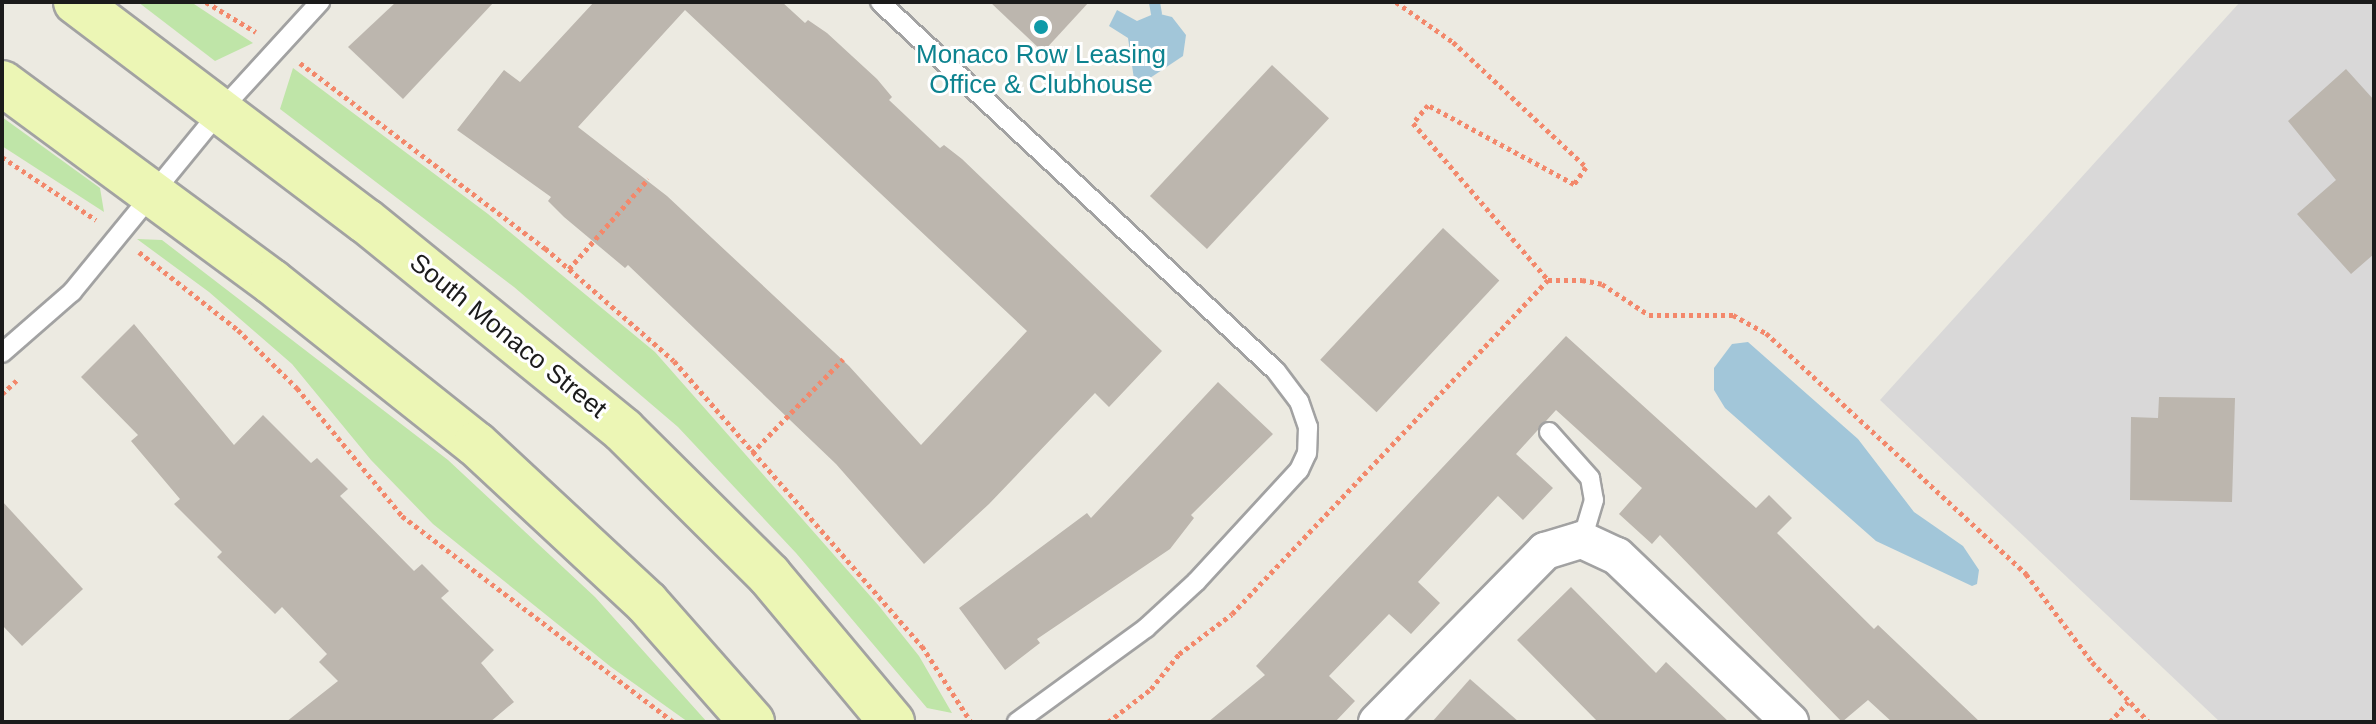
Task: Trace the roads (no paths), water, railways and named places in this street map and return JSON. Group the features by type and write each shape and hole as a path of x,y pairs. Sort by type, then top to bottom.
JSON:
{"main road":[{"name":"South Monaco Street","path":"76,2 221,110 495,323 645,449 769,575 892,722"},
{"path":"2,83 154,192 408,388 545,505 647,603 752,722"}],"street":[{"path":"1377,722 1545,551 1582,540 1617,556 1779,718"}],"lane":[{"path":"2,353 72,292 221,110 320,2"},
{"path":"880,2 1276,371 1299,401 1308,427 1307,453 1299,470 1196,582 1146,628 1017,722"},
{"path":"1549,432 1590,478 1594,500 1582,540"}],"water":[{"path":"1117,10 1137,21 1156,13 1172,17 1186,35 1183,56 1144,82 1134,79 1128,38 1109,26"},
{"path":"1748,342 1858,439 1914,512 1963,546 1979,570 1977,584 1972,586 1876,541 1725,408 1714,390 1714,368 1732,344"}],"waterway":[{"path":"1154,2 1156,13"}],"place":[{"name":"Monaco Row Leasing Office & Clubhouse","path":"1041,27"}]}
